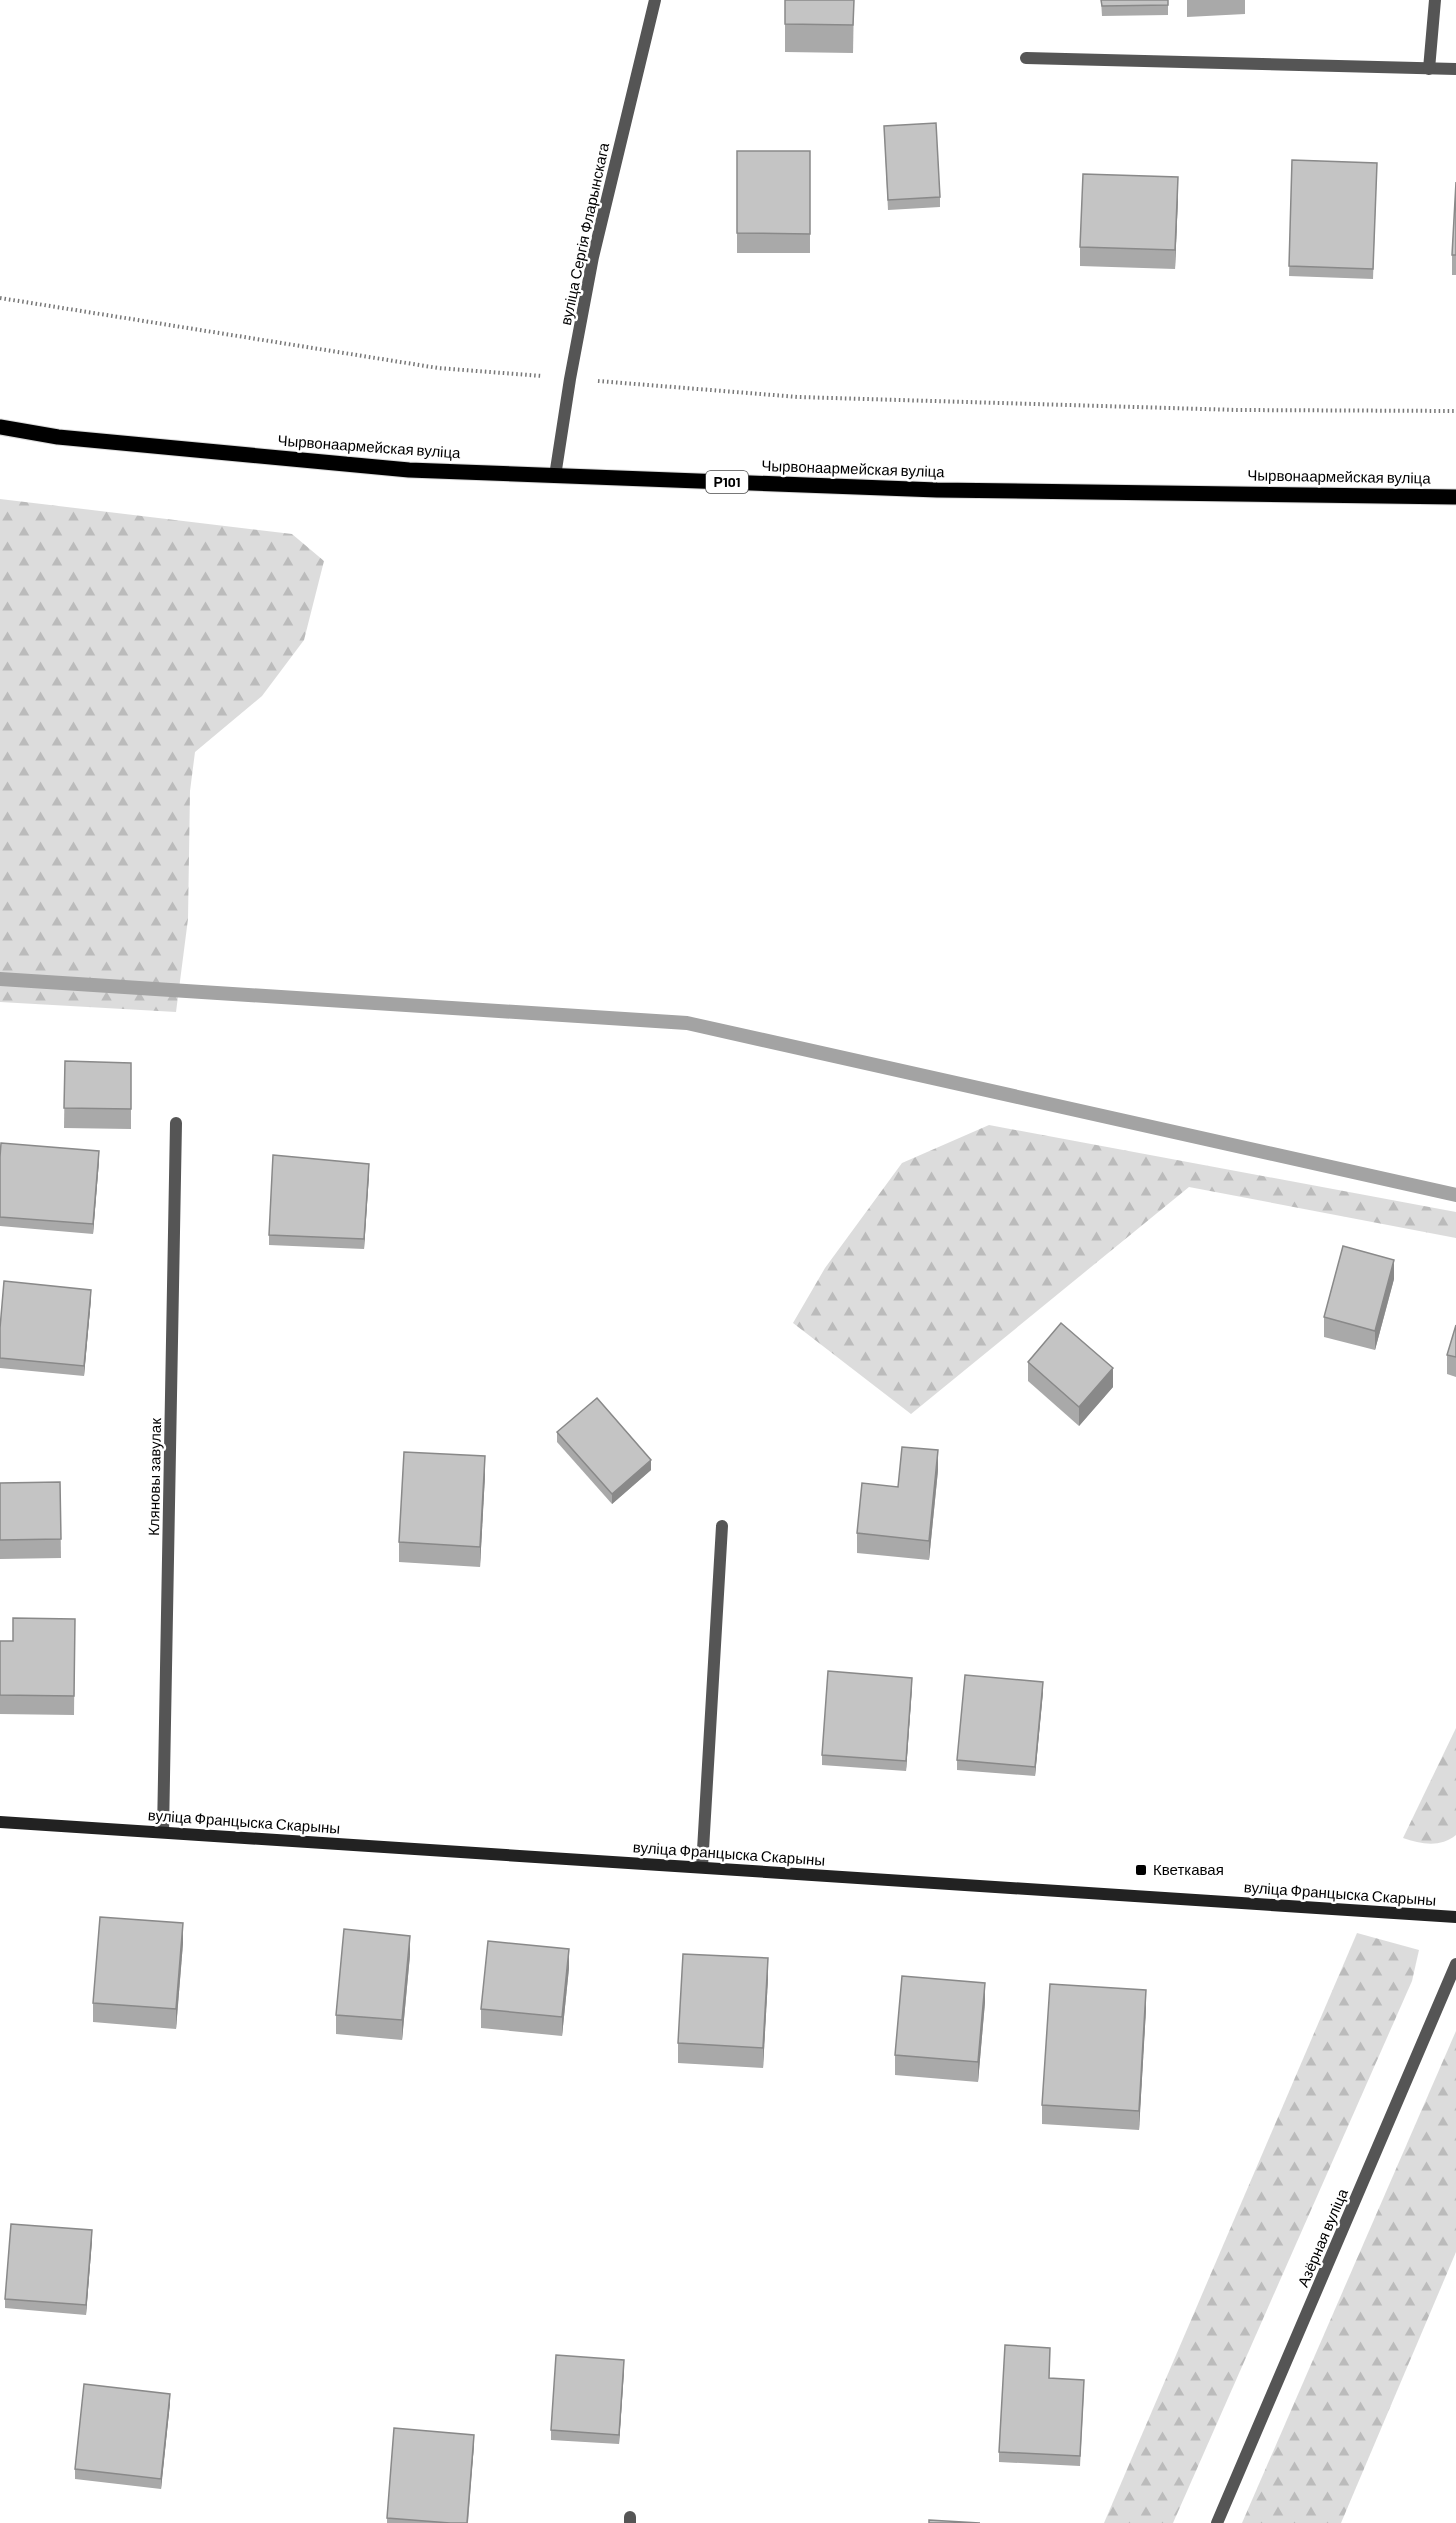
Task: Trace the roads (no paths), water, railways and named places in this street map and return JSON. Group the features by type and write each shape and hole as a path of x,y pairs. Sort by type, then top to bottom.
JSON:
{"main road":[{"name":"Чырвонаармейская вуліца","path":"0,427 58,437 409,470 937,490 1456,497"}],"street":[{"name":"вуліца Сергія Фларынскага","path":"555,476 570,378 593,257 655,0"},
{"path":"1429,69 1435,0"},
{"path":"1026,58 1456,69"},
{"name":"Кляновы завулак","path":"163,1832 176,1123"},
{"path":"702,1867 722,1526"},
{"name":"вуліца Францыска Скарыны","path":"0,1822 1456,1917"},
{"name":"Азёрная вуліца","path":"1217,2523 1456,1964"}],"waterway":[{"path":"0,979 687,1023 1456,1195"}],"place":[{"name":"Кветкавая","path":"1141,1870"}]}
